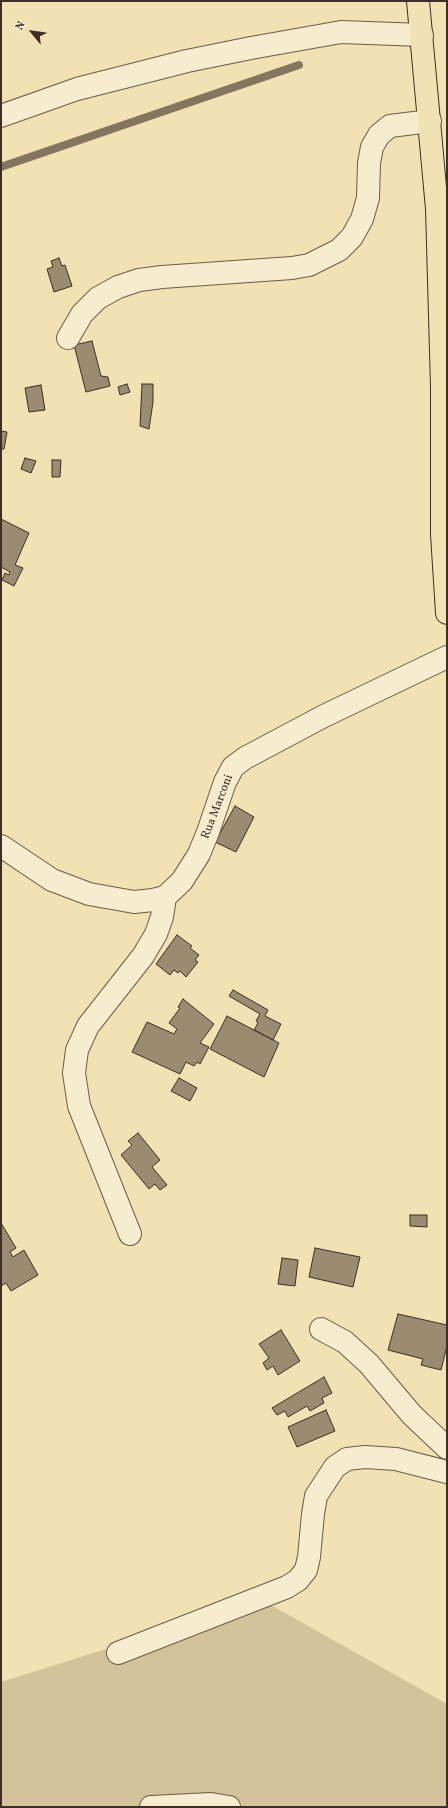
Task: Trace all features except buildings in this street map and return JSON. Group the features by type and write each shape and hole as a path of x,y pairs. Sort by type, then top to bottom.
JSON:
{"main road":[{"path":"418,1 437,209 445,387 442,534 447,613"}],"street":[{"path":"1,116 77,89 187,61 251,48 341,32 422,35"},
{"path":"68,338 88,309 98,298 118,287 139,280 292,268 309,265 339,250 352,237 362,219 368,198 371,152 379,135 390,126 430,121"},
{"name":"Rua Marconi","path":"165,897 182,881 199,854 225,782 233,767 245,758 324,716 447,657"},
{"path":"1,846 52,880 89,894 134,902 154,900 165,897 162,917 156,934 143,956 88,1026 77,1050 74,1074 79,1106 130,1234"},
{"path":"321,1329 350,1347 369,1364 412,1415 447,1448"},
{"path":"118,1652 287,1587 298,1580 306,1570 310,1557 312,1514 316,1496 335,1467 347,1459 365,1457 396,1459 447,1472"},
{"path":"151,1807 211,1804 229,1807"}],"shaded area":[{"path":"262,1600 447,1704 447,1807 1,1807 1,1682"}],"waterway":[{"path":"1,167 299,65"}]}
